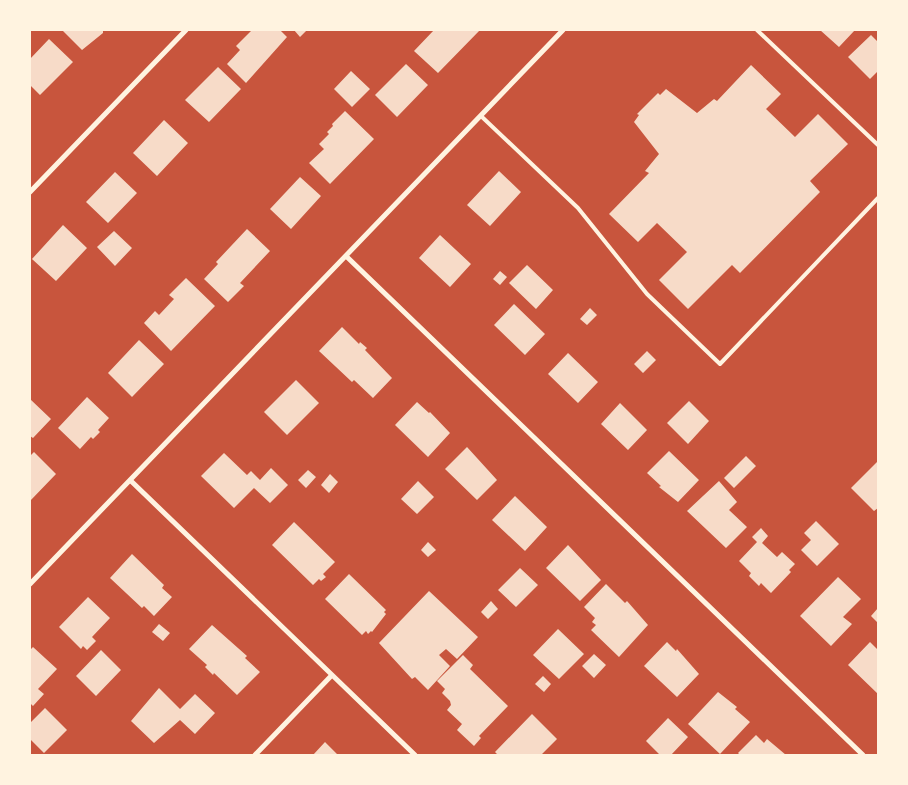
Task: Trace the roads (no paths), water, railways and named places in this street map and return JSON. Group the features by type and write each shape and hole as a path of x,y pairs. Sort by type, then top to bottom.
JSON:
{"street":[{"path":"30,192 186,30"},
{"path":"30,584 563,30"},
{"path":"346,256 864,755"},
{"path":"130,480 415,755"},
{"path":"255,755 332,675"}],"lane":[{"path":"758,30 878,145"},
{"path":"481,116 578,208 647,294 720,364 878,198"}]}
